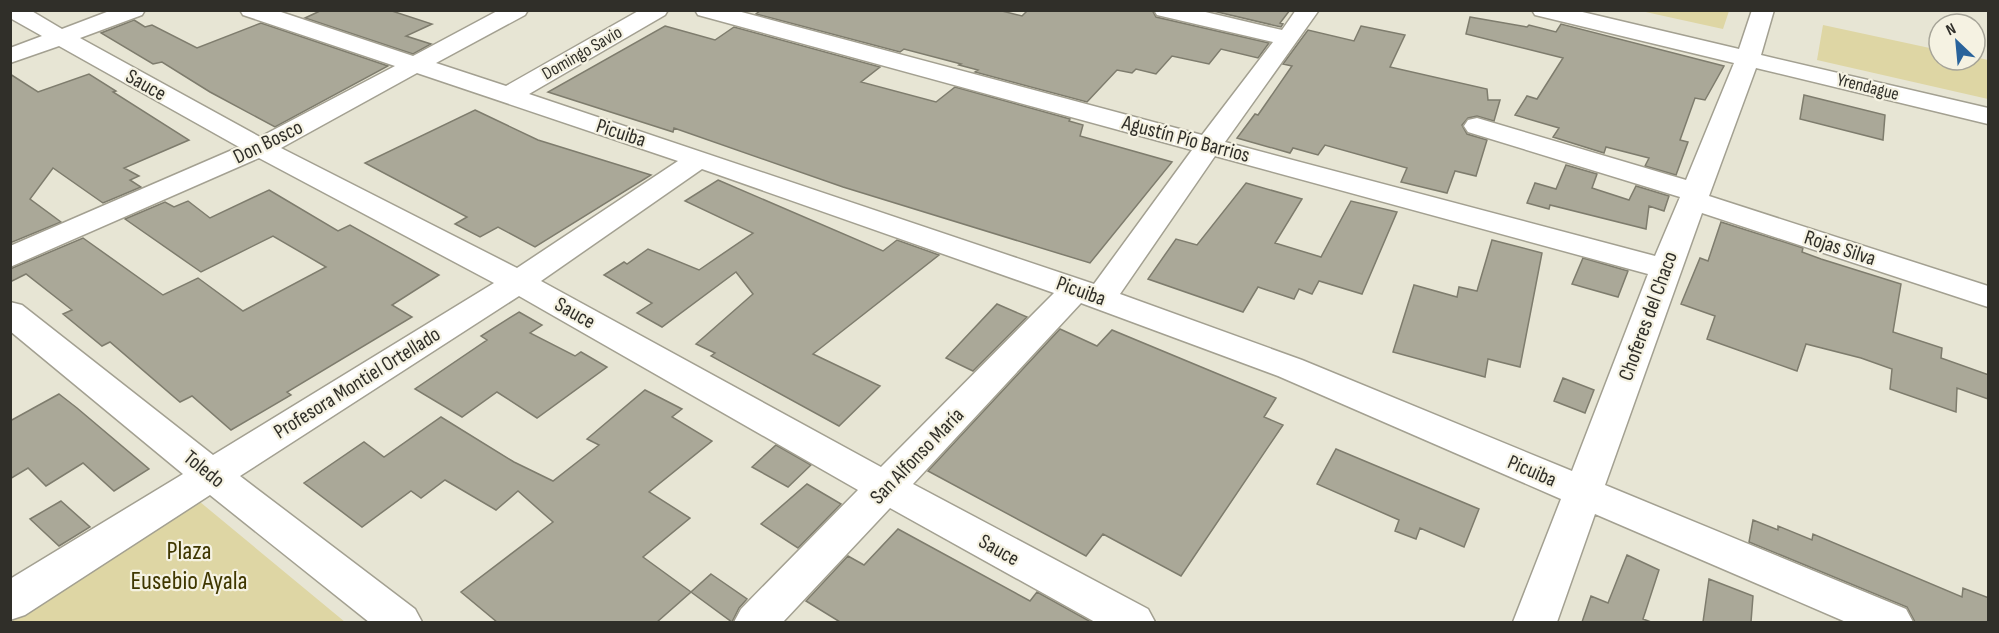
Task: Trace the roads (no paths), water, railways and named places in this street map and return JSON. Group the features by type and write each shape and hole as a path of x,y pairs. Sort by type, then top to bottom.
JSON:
{"street":[{"name":"Sauce","path":"12,10 260,148 518,282 1133,622"},
{"path":"10,56 134,10"},
{"name":"Picuiba","path":"252,10 699,159 1088,293 1290,368 1891,622"},
{"name":"Don Bosco","path":"10,258 260,148 517,10"},
{"name":"Domingo Savio","path":"507,96 657,10"},
{"name":"Agustín Pío Barrios","path":"706,10 1666,269"},
{"path":"1165,10 1288,38"},
{"name":"San Alfonso María","path":"756,622 887,488 1088,293 1209,146 1308,10"},
{"name":"Yrendague","path":"1543,10 1989,116"},
{"name":"Choferes del Chaco","path":"1535,622 1666,269 1748,58 1763,10"},
{"name":"Rojas Silva","path":"1477,126 1694,196 1989,297"},
{"name":"Profesora Montiel Ortellado","path":"10,602 518,282 699,159"},
{"name":"Toledo","path":"10,313 211,475 400,622"}],"park label":[{"name":"Plaza Eusebio Ayala","path":"189,566"}]}
